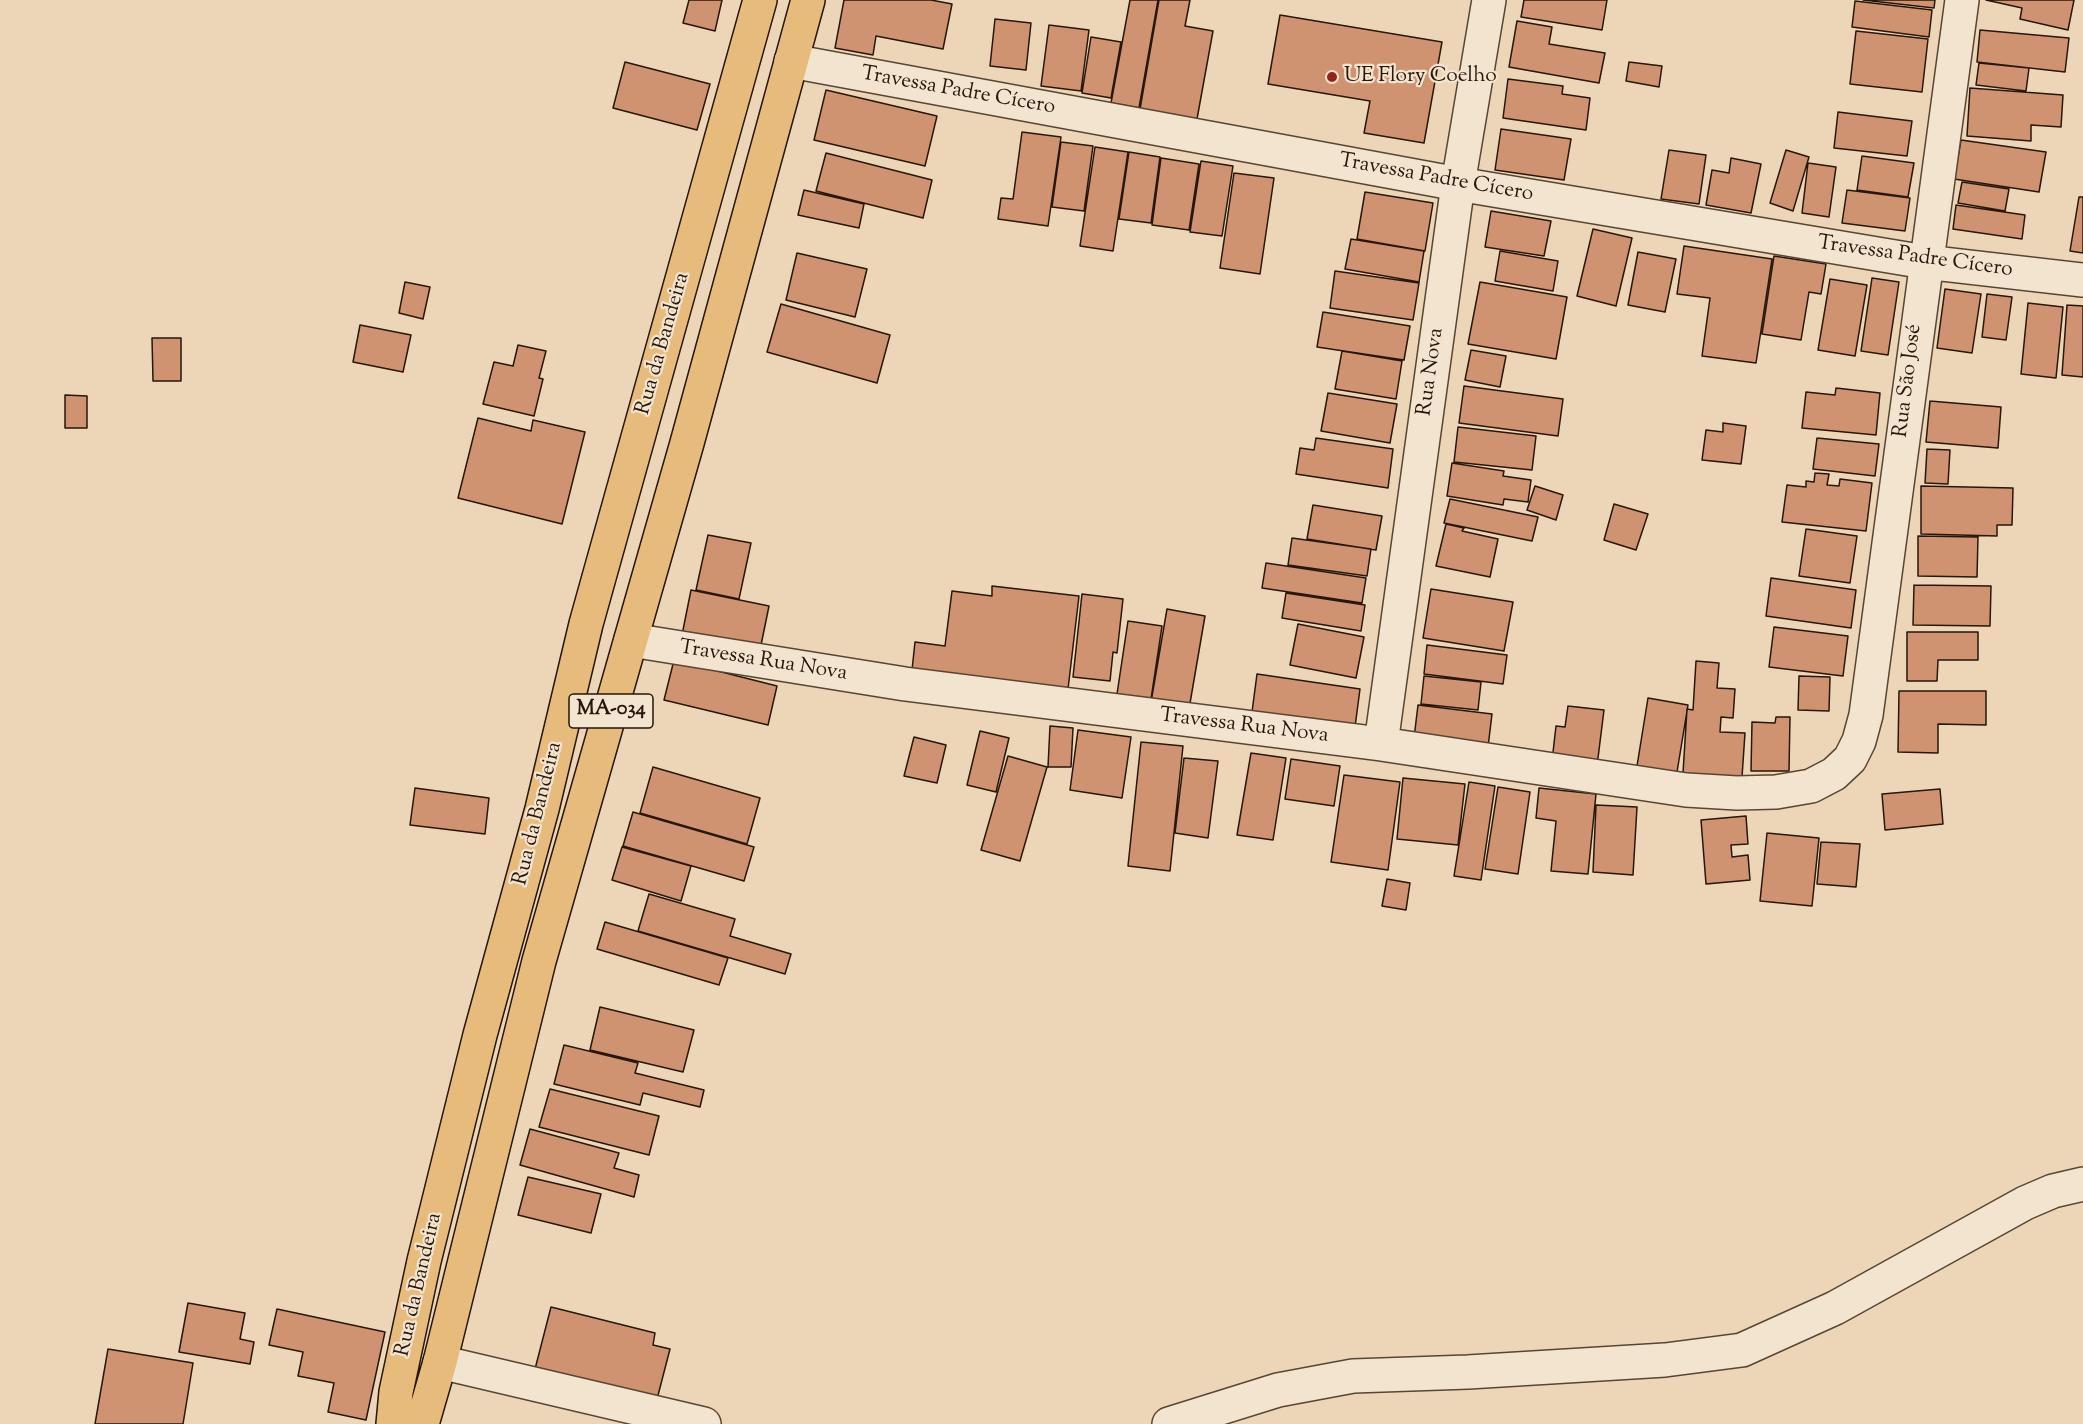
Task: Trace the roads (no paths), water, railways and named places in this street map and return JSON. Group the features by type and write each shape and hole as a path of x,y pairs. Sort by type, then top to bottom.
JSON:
{"main road":[{"name":"Rua da Bandeira","path":"393,1424 410,1323 480,1035 542,809 586,624 760,0"},
{"name":"MA-034","path":"422,1424 440,1362 539,961 687,443 808,0"},
{"path":"640,430 687,443"}],"street":[{"name":"Rua Nova","path":"1381,744 1458,184 1489,0"},
{"name":"Rua São José","path":"1850,759 1859,741 1866,715 1925,262 1962,0"},
{"name":"Travessa Padre Cícero","path":"791,61 1458,184 1925,262 2083,280"},
{"name":"Travessa Rua Nova","path":"631,639 905,684 1381,744 1686,790 1737,793 1776,792 1811,786 1834,774 1850,759"},
{"path":"1169,1424 1278,1390 1353,1376 1468,1372 1665,1360 1742,1350 1835,1308 2025,1203 2053,1191 2083,1184"},
{"path":"440,1362 704,1424"}],"place":[{"name":"UE Flory Coelho","path":"1332,77"}]}
